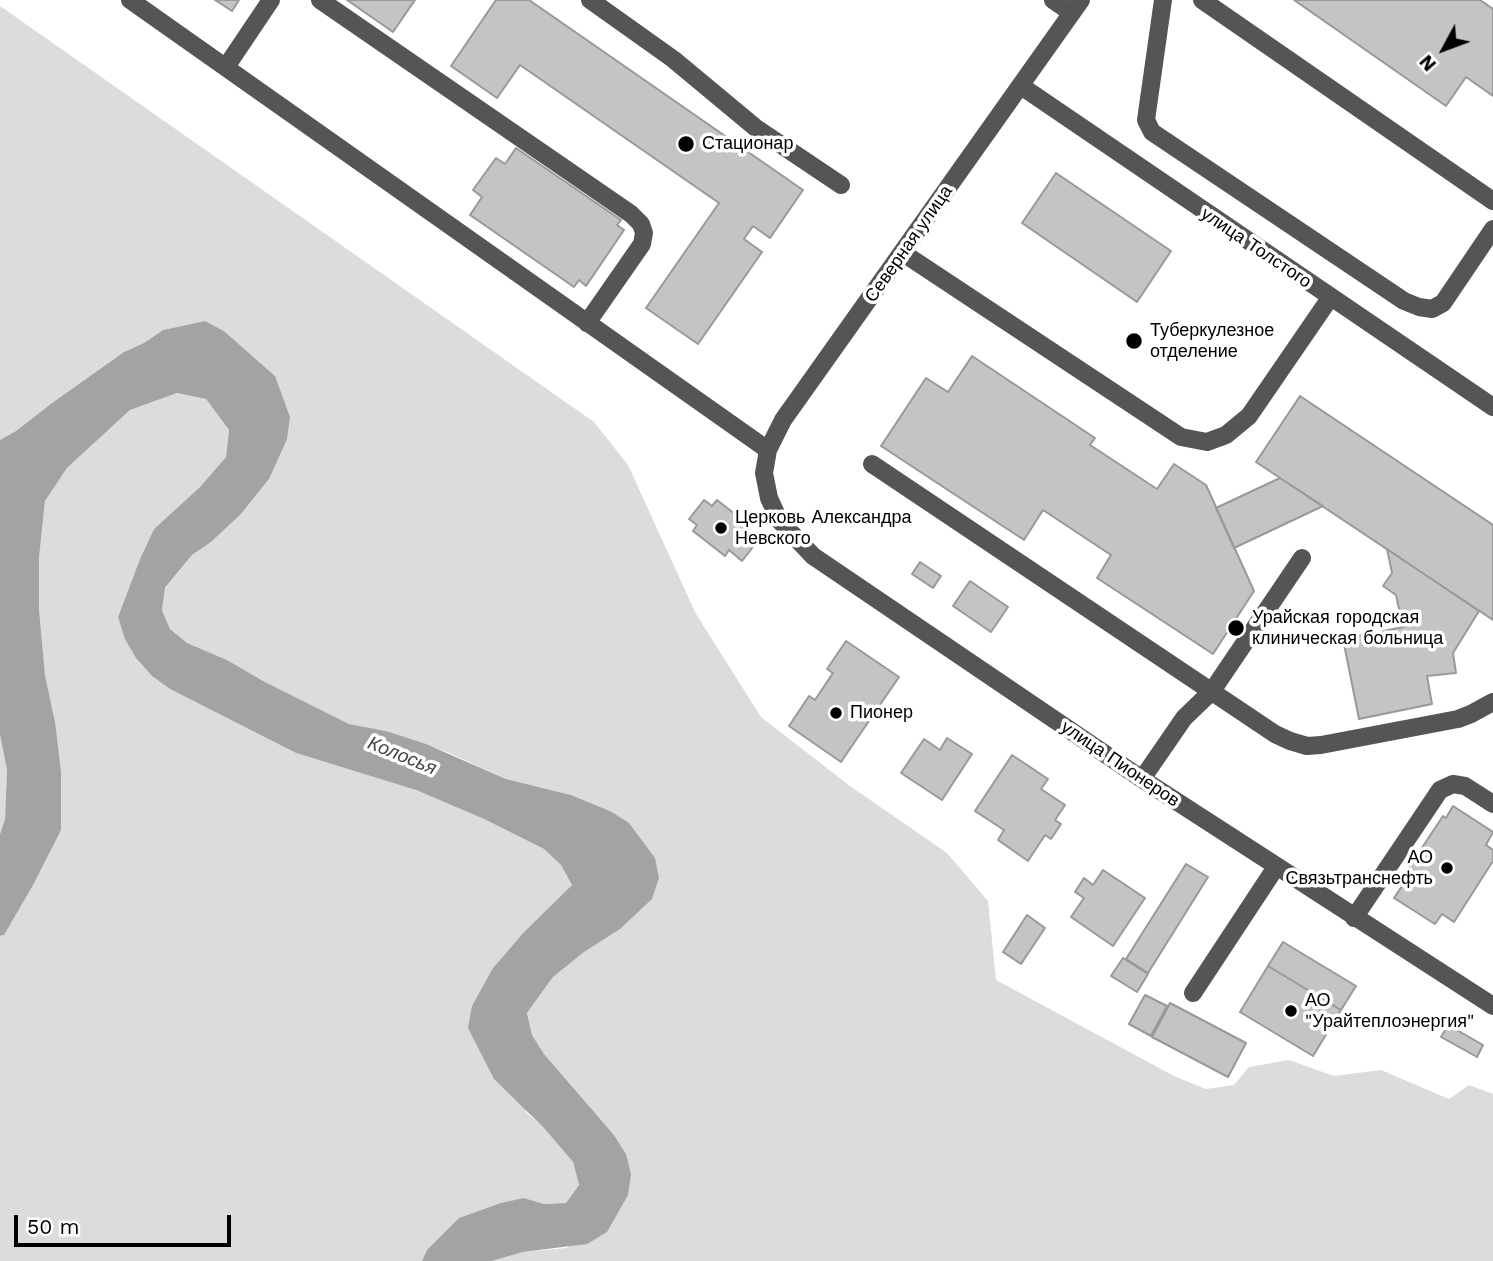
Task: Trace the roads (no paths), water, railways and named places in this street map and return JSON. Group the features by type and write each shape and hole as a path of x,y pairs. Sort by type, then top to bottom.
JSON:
{"street":[{"path":"130,0 768,450"},
{"path":"226,67 271,0"},
{"path":"320,0 631,214 641,224 644,233 642,244 587,323"},
{"path":"590,0 673,59 756,128 841,185"},
{"path":"1053,0 1076,6"},
{"path":"1163,0 1146,120 1152,132 1392,293 1419,307 1432,309 1443,303 1493,229"},
{"path":"1202,0 1493,201"},
{"name":"Северная улица","path":"769,498 764,473 768,450 783,420 1076,6"},
{"name":"улица Толстого","path":"1021,86 1493,407"},
{"path":"903,253 1181,438 1207,442 1226,435 1249,416 1330,298"},
{"path":"872,464 1275,734 1307,746 1321,746 1458,719 1493,702"},
{"name":"улица Пионеров","path":"769,498 779,520 813,555 1142,779 1493,1006"},
{"path":"1142,779 1184,718 1212,691 1302,558"},
{"path":"1354,918 1440,790 1453,784 1465,786 1493,804"},
{"path":"1193,993 1276,867"}],"water":[{"name":"Колосья","path":"205,321 224,331 275,376 290,417 287,439 269,479 241,514 211,542 192,555 165,588 162,610 170,629 187,643 227,660 349,724 386,731 426,744 506,779 571,795 610,811 629,823 655,858 659,878 652,899 620,929 584,952 553,977 527,1013 532,1035 544,1054 614,1135 626,1154 631,1174 628,1195 607,1232 587,1244 523,1252 492,1261 422,1261 427,1250 459,1218 524,1198 544,1204 566,1203 579,1185 573,1162 544,1128 494,1079 468,1028 472,1006 493,968 524,932 572,885 561,865 544,849 484,819 416,790 296,753 170,689 152,676 136,658 125,639 118,617 154,529 200,487 226,457 229,430 206,399 177,393 130,410 67,468 45,501 39,558 39,609 45,675 55,722 61,772 61,830 33,885 4,935 0,936 0,834 5,819 7,770 0,735 0,440 124,352 163,330"}],"place":[{"name":"Стационар","path":"686,144"},
{"name":"Туберкулезное отделение","path":"1134,341"},
{"name":"Церковь Александра Невского","path":"721,528"},
{"name":"Урайская городская клиническая больница","path":"1236,628"},
{"name":"Пионер","path":"836,713"},
{"name":"АО Связьтранснефть","path":"1447,868"},
{"name":"АО \"Урайтеплоэнергия\"","path":"1291,1011"}]}
